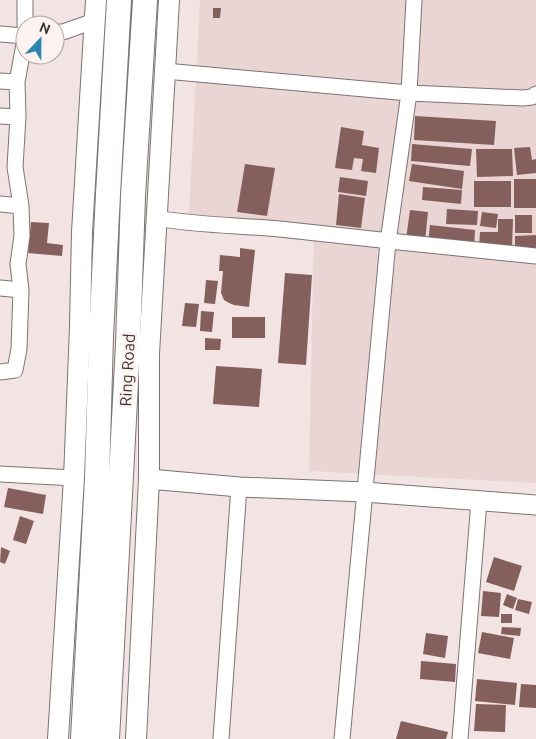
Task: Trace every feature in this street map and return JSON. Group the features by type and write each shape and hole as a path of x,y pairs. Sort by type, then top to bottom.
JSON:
{"highway":[{"name":"Ring Road","path":"83,739 97,478 107,204 119,0"},
{"name":"Ring Road","path":"107,739 122,478 133,196 145,0"}],"main road":[{"path":"58,739 74,478 82,232 96,0"},
{"path":"136,739 149,478 149,354 168,0"},
{"path":"74,478 149,478"}],"street":[{"path":"25,0 26,15"},
{"path":"342,739 388,242 409,93 414,0"},
{"path":"65,31 94,21"},
{"path":"0,34 15,36"},
{"path":"0,372 15,370 19,349 22,290 18,264 22,236 21,206 15,168 18,117 17,82 20,65"},
{"path":"165,71 409,93 523,98 532,97 536,94"},
{"path":"0,81 17,82"},
{"path":"0,116 18,117"},
{"path":"0,204 21,206"},
{"path":"156,218 186,223 262,228 536,256"},
{"path":"0,288 22,290"},
{"path":"0,474 74,478"},
{"path":"149,478 239,487 364,492 536,505"},
{"path":"222,739 239,487"},
{"path":"460,739 479,501"}],"shaded area":[{"path":"200,0 536,0 536,483 309,471 314,227 189,214"}],"building":[{"path":"213,8 221,8 220,18 213,18"},
{"path":"415,116 496,121 494,145 414,140"},
{"path":"341,127 364,131 362,145 379,148 376,173 361,171 363,159 354,158 352,170 335,168"},
{"path":"412,144 472,149 470,166 411,161"},
{"path":"530,147 532,160 536,159 536,173 517,175 514,148"},
{"path":"476,149 512,149 513,176 477,177"},
{"path":"245,164 275,168 267,216 237,212"},
{"path":"412,164 464,171 462,189 409,181"},
{"path":"340,177 368,181 366,196 338,192"},
{"path":"514,179 536,179 536,208 514,208"},
{"path":"474,181 511,181 511,207 474,207"},
{"path":"423,187 462,190 461,204 422,200"},
{"path":"339,194 365,198 361,228 336,225"},
{"path":"447,209 478,211 477,225 446,224"},
{"path":"410,210 428,212 425,241 406,239"},
{"path":"482,212 498,214 496,228 480,226"},
{"path":"515,215 532,215 532,233 515,233"},
{"path":"498,219 513,219 512,248 479,248 480,232 498,232"},
{"path":"31,222 49,223 47,243 63,245 62,256 28,253"},
{"path":"430,225 475,230 474,249 428,244"},
{"path":"536,235 536,250 515,250 515,236"},
{"path":"240,248 255,250 249,307 229,303 224,300 221,293 223,271 219,271 220,255 240,257"},
{"path":"285,273 312,275 306,365 278,363"},
{"path":"206,280 218,281 215,304 204,303"},
{"path":"185,303 199,304 196,327 182,326"},
{"path":"201,311 214,312 212,332 200,331"},
{"path":"232,317 265,317 265,338 232,338"},
{"path":"205,338 221,339 220,350 205,350"},
{"path":"216,366 262,369 259,407 213,404"},
{"path":"8,488 46,495 43,514 4,507"},
{"path":"20,516 34,521 26,544 13,540"},
{"path":"1,547 10,551 5,564 0,562"},
{"path":"494,557 522,566 514,591 486,582"},
{"path":"483,591 501,593 499,617 481,616"},
{"path":"507,594 517,598 513,609 503,605"},
{"path":"518,599 532,602 529,614 515,610"},
{"path":"501,614 512,614 512,623 501,623"},
{"path":"502,627 521,628 520,636 501,634"},
{"path":"482,632 514,638 510,659 478,653"},
{"path":"426,633 448,636 445,658 423,654"},
{"path":"421,661 456,664 455,682 420,679"},
{"path":"477,679 517,683 515,705 475,701"},
{"path":"521,684 536,685 536,708 519,707"},
{"path":"476,704 506,705 505,732 474,731"},
{"path":"401,721 448,732 446,739 396,739"}]}
